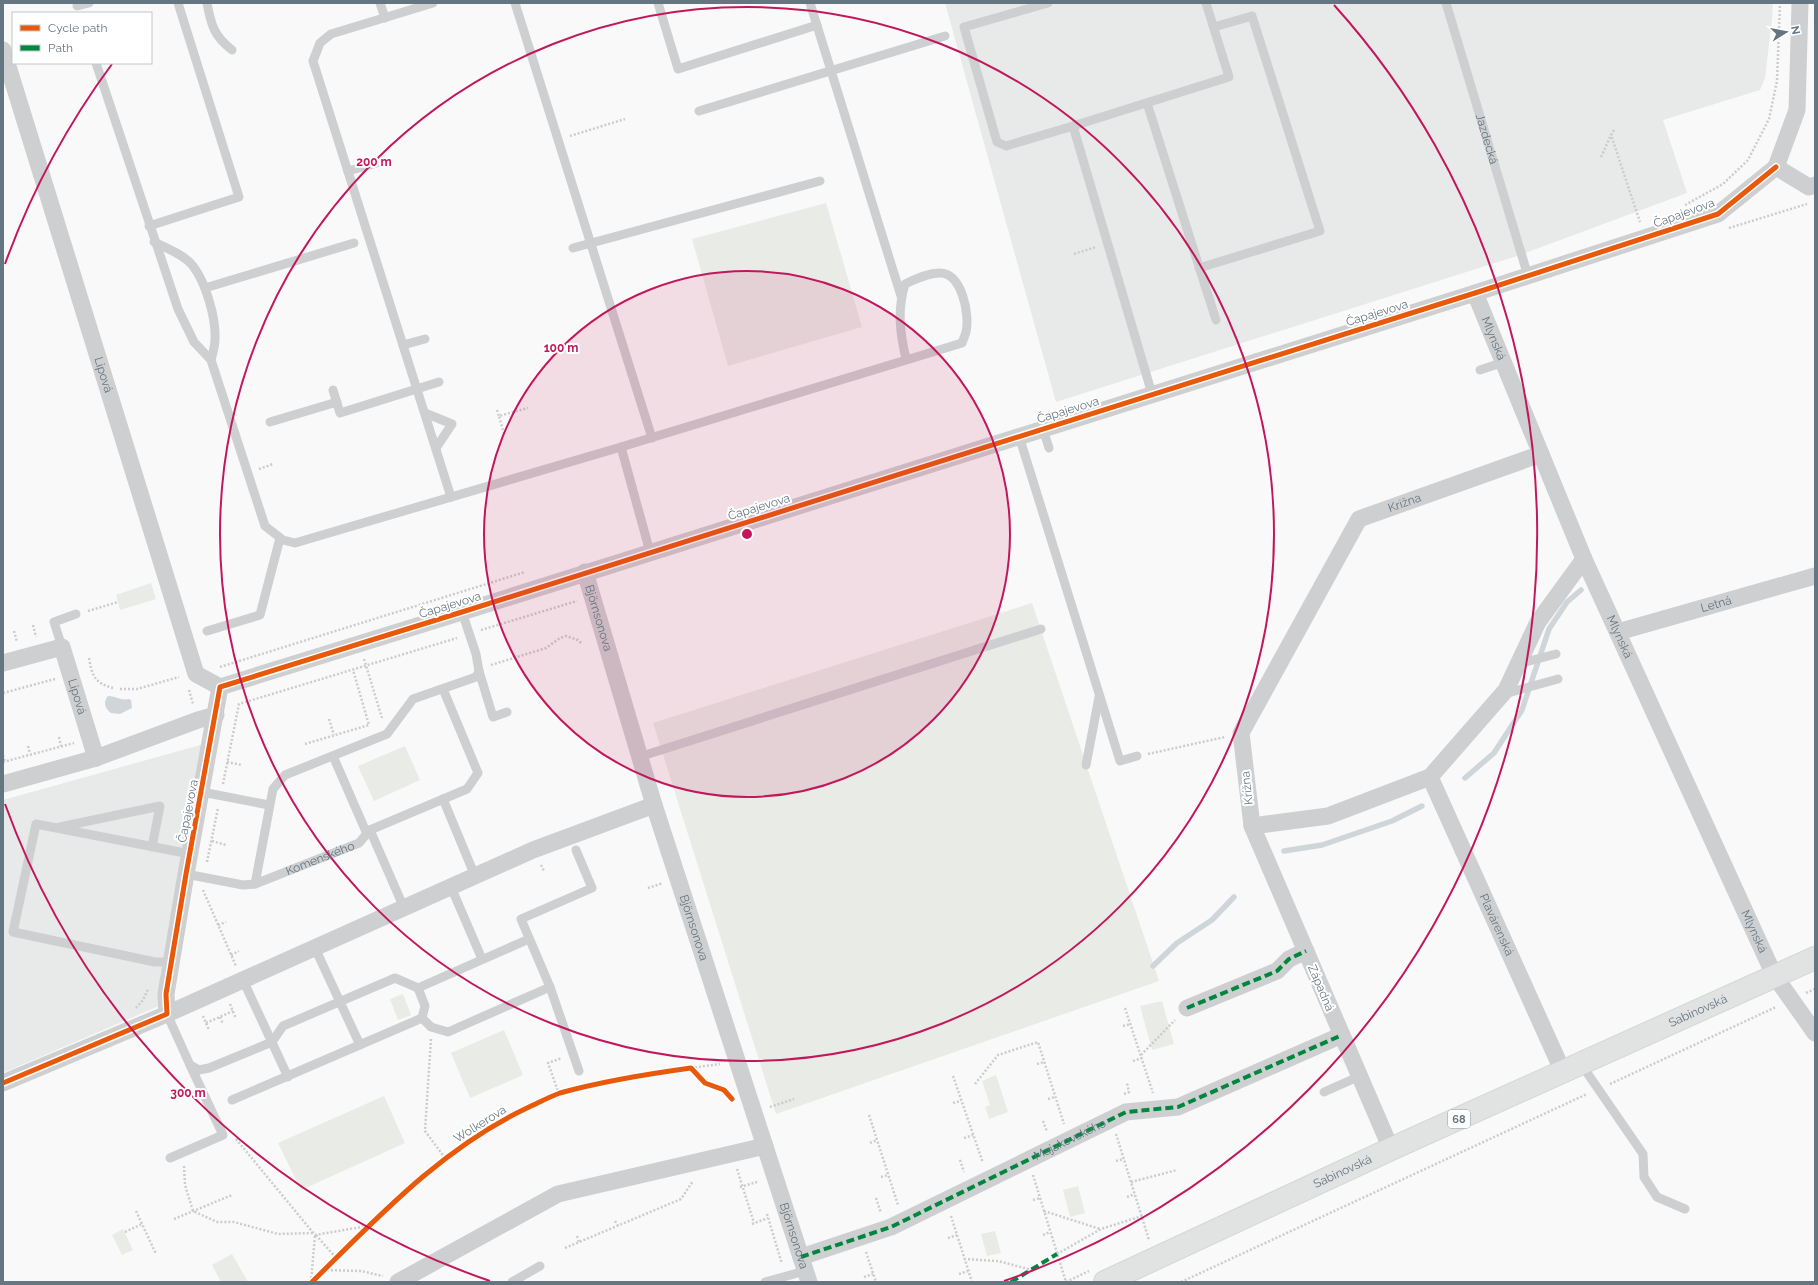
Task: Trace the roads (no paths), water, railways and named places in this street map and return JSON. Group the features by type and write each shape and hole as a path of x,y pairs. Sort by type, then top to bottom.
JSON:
{"main road":[{"name":"Sabinovská","path":"1105,1282 1391,1149 1774,975 1815,958"}],"street":[{"path":"1800,3 1797,110 1776,167 1809,187 1815,185"},
{"name":"Lipová","path":"3,50 190,675 220,687"},
{"name":"Čapajevova","path":"167,1014 166,994 171,962 220,687 1475,293 1718,214 1776,167"},
{"name":"Mlynská","path":"1475,293 1584,559 1774,975 1815,1033"},
{"name":"Krížna","path":"1252,826 1241,733 1359,519 1541,454"},
{"path":"1252,826 1328,816 1430,777 1506,690 1524,662 1538,622 1584,559"},
{"name":"Björnsonova","path":"585,572 654,805 805,1270"},
{"name":"Letná","path":"1618,632 1815,576"},
{"path":"3,663 62,647"},
{"name":"Lipová","path":"62,647 96,758"},
{"path":"3,784 96,758 198,720 216,715"},
{"name":"Plavárenská","path":"1430,777 1572,1068"},
{"path":"3,1082 167,1014 533,850 654,805"},
{"name":"Západná","path":"1252,826 1391,1149"},
{"path":"1187,1008 1277,971 1289,959 1306,951"},
{"name":"Majakovského","path":"805,1270 862,1236 903,1221 1112,1118 1126,1112 1178,1107 1342,1035"},
{"path":"404,1281 558,1194 765,1146"}],"lane":[{"path":"78,7 89,3"},
{"path":"149,226 239,197 178,3"},
{"path":"207,3 213,29 222,42 232,50"},
{"path":"380,3 385,18"},
{"path":"433,3 331,34 320,42 313,61 451,497"},
{"path":"515,3 652,438"},
{"path":"658,3 678,69 817,25"},
{"path":"810,3 901,296"},
{"path":"1048,3 964,27 997,142 1006,146 1230,77 1206,3"},
{"name":"Jazdecká","path":"1446,3 1528,276"},
{"path":"1199,268 1320,232 1252,16 1214,28"},
{"path":"698,111 945,36"},
{"path":"96,64 154,242 178,309 194,342 211,360 265,526 280,538 295,543 652,438 962,343 966,331 964,301 959,286 951,275 940,273 923,276 905,284 901,296 899,316 901,337 906,359"},
{"path":"1147,103 1216,320"},
{"path":"1073,126 1152,394"},
{"path":"348,171 384,161"},
{"path":"573,248 820,181"},
{"path":"154,242 172,251 193,265 205,288 214,319 215,339 211,360"},
{"path":"205,288 354,243"},
{"path":"403,345 425,340"},
{"path":"1480,370 1504,362"},
{"path":"333,390 340,413 439,382"},
{"path":"270,422 337,402"},
{"path":"425,413 452,424 436,448"},
{"path":"1042,429 1049,448"},
{"path":"1019,436 1120,761 1137,756"},
{"path":"621,447 650,552"},
{"path":"207,631 260,616 280,538"},
{"name":"Čapajevova","path":"462,612 493,717 507,712"},
{"path":"62,647 54,622 76,614"},
{"path":"639,757 1040,629"},
{"path":"1524,662 1552,655"},
{"path":"255,884 273,789 285,775 387,734 413,699 476,677 479,670"},
{"path":"1501,695 1558,679"},
{"name":"Komenského","path":"186,874 243,885 255,884 359,843 368,832 467,789 478,773 443,689"},
{"path":"1086,765 1099,696"},
{"path":"333,756 404,908"},
{"path":"202,792 269,805"},
{"path":"443,799 475,876"},
{"path":"55,828 160,806 152,846"},
{"path":"171,962 155,962 14,932 36,824 190,854"},
{"path":"576,850 592,888 521,919 550,987 579,1071"},
{"path":"451,887 482,959"},
{"path":"190,1065 199,1070 209,1068 272,1042 283,1026 395,978 418,988 529,939"},
{"path":"314,948 360,1045"},
{"path":"240,981 272,1042 288,1077"},
{"path":"422,1018 431,1027 448,1032 550,987"},
{"path":"418,988 424,1006 422,1018"},
{"path":"167,1014 223,1135 170,1158"},
{"path":"232,1100 422,1018"},
{"path":"1572,1068 1598,1089 1643,1154 1644,1177 1657,1197 1685,1209"},
{"path":"1324,1092 1360,1076"},
{"path":"512,1282 540,1266"},
{"path":"765,1282 805,1270"}],"waterway":[{"path":"1465,778 1494,753 1522,710 1549,629 1567,602 1581,590"},
{"path":"1284,851 1322,845 1392,821 1422,806"},
{"path":"1153,966 1177,943 1212,920 1234,897"}]}
